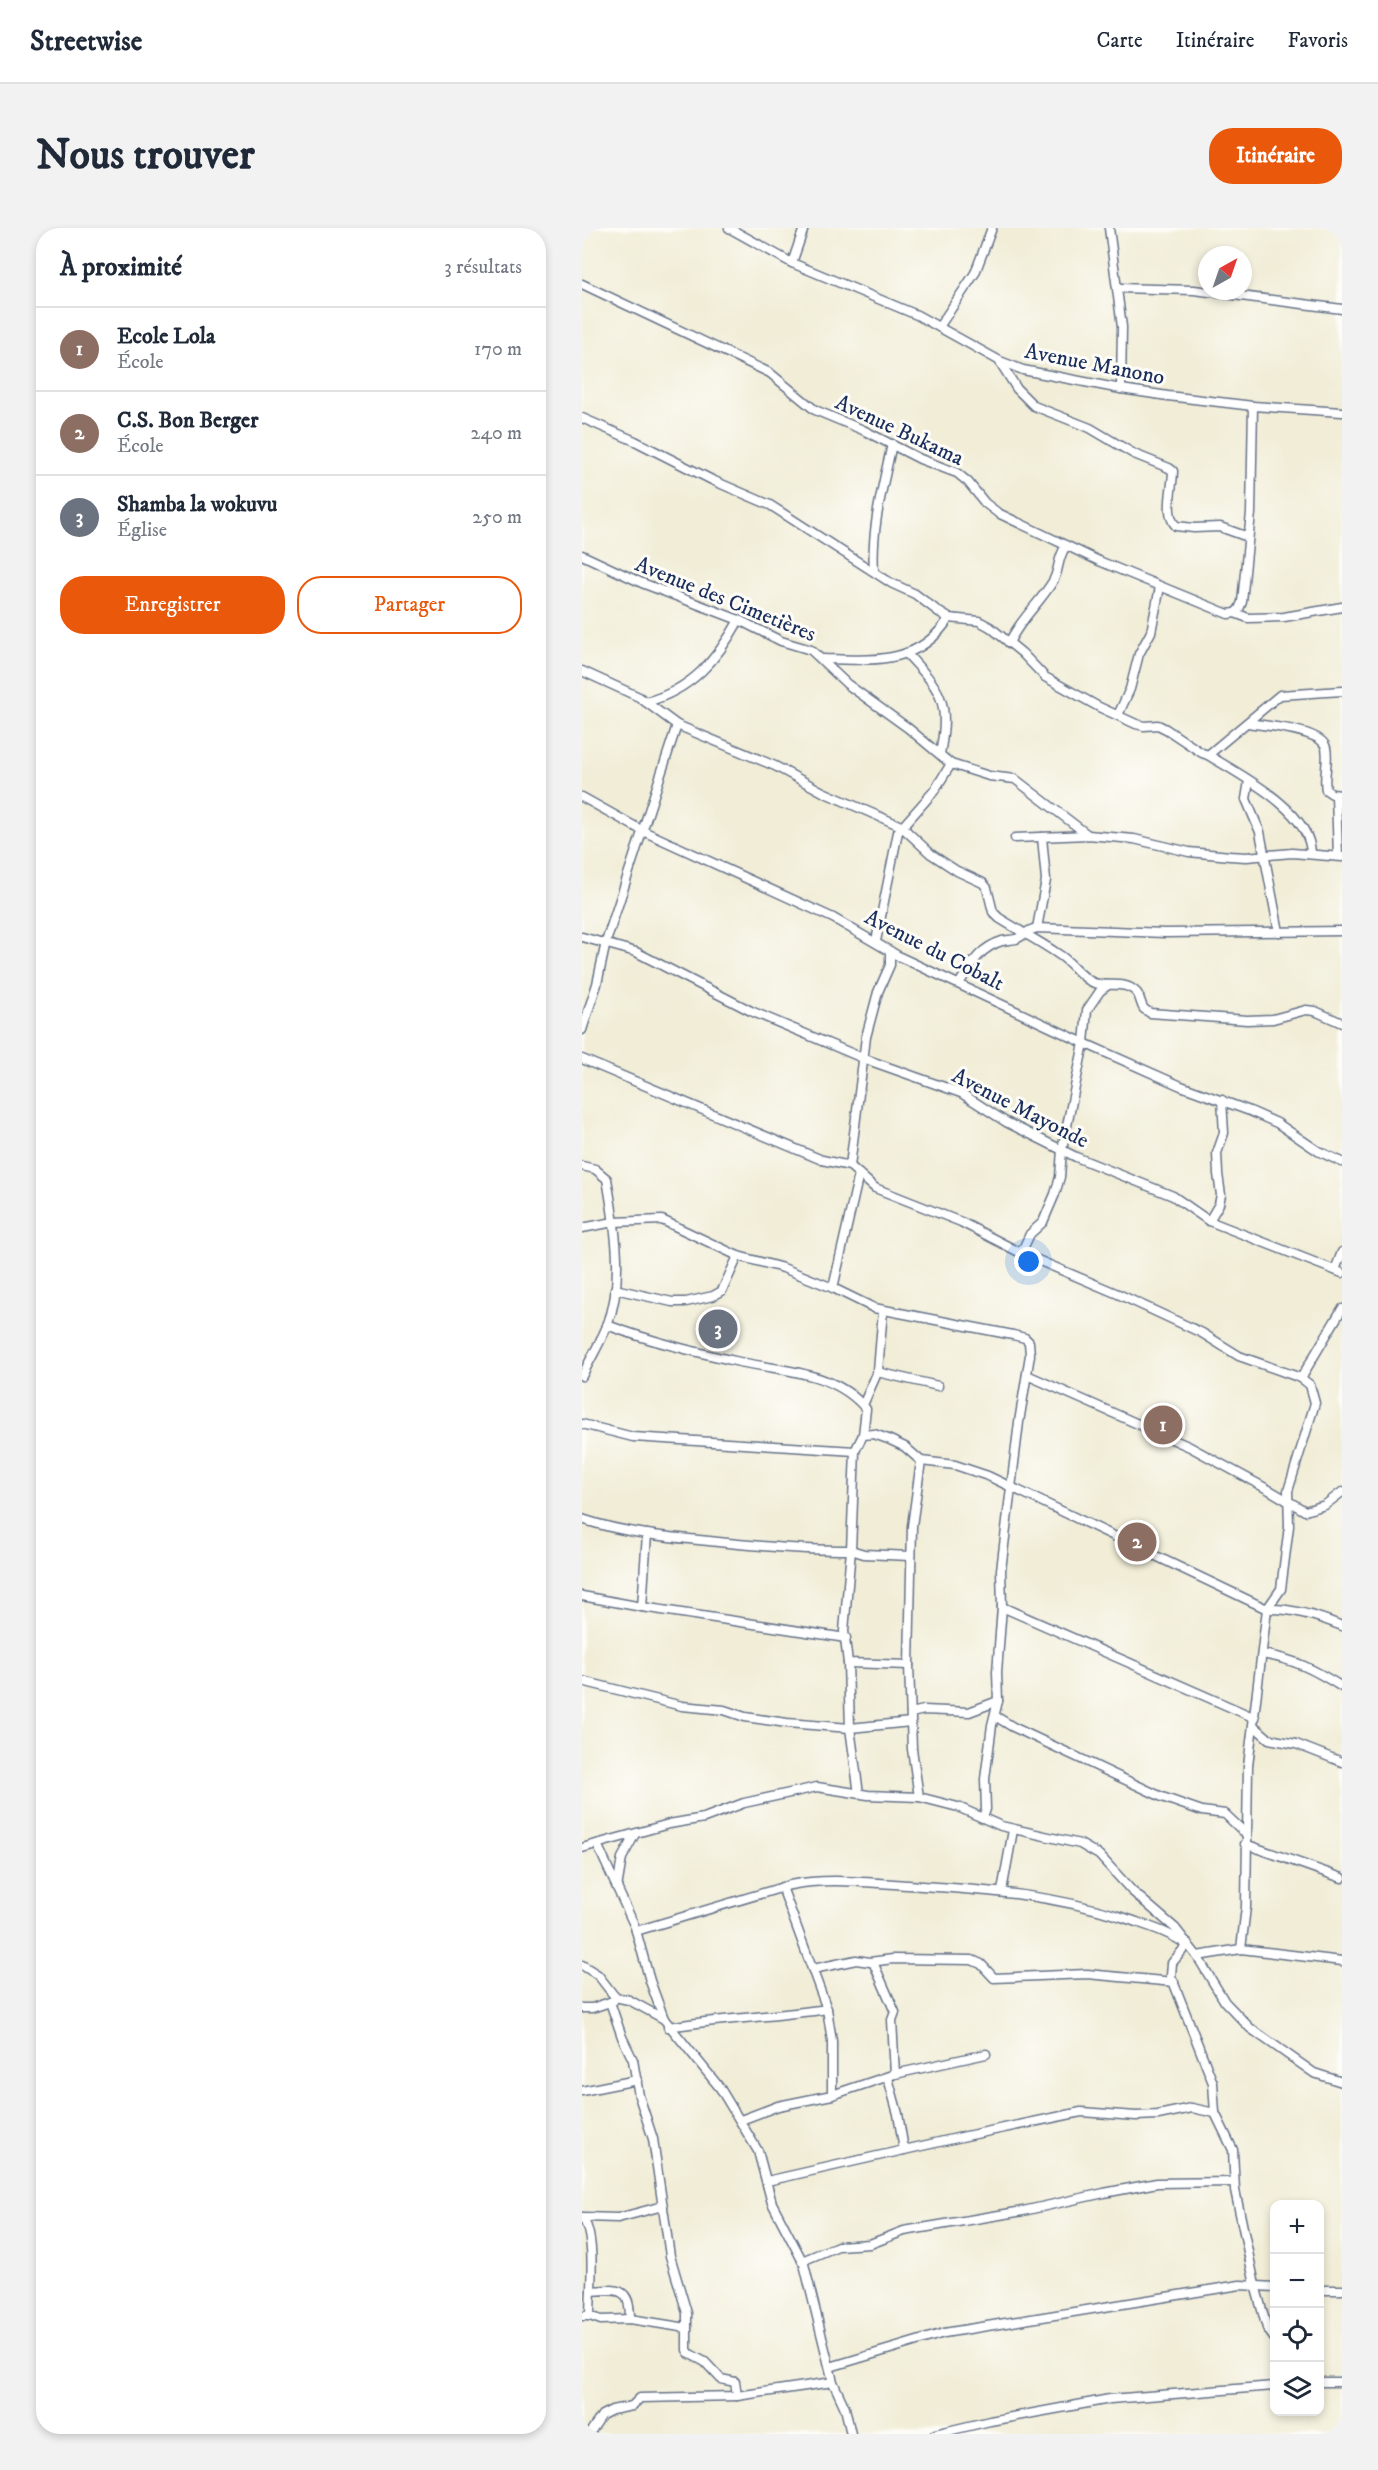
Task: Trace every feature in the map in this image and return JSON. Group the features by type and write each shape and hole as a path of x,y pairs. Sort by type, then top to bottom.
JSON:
{"street":[{"name":"Avenue Manono","path":"729,228 792,263 918,315 999,361 1023,370 1121,389 1253,406 1342,412"},
{"path":"792,263 804,228"},
{"path":"939,327 975,273 992,228"},
{"path":"1109,228 1123,338 1121,389"},
{"name":"Avenue Bukama","path":"582,284 770,373 815,410 920,459 957,473 985,503 998,513 1160,587 1222,612 1235,613 1248,618 1284,617 1342,607"},
{"path":"1117,288 1194,290 1342,309"},
{"path":"999,361 1017,389 1034,406 1090,428 1134,454 1170,468 1173,471 1171,516 1176,526 1220,527 1248,537"},
{"path":"1235,613 1242,602 1248,537 1253,406"},
{"path":"582,418 635,441 712,480 771,505 891,583 915,594 949,618 979,621 1031,661 1045,677 1118,715 1144,726 1158,726 1195,750 1208,755 1286,807 1297,819 1308,838 1311,853"},
{"path":"874,571 873,551 876,523 892,444"},
{"path":"1009,643 1016,629 1052,582 1058,558 1066,546"},
{"name":"Avenue des Cimetières","path":"582,555 642,583 739,620 781,641 811,650 847,684 890,714 951,764 989,776 1015,779 1088,835"},
{"path":"1118,715 1130,690 1139,654 1150,633 1160,587"},
{"path":"823,659 883,659 906,653 936,635 949,618"},
{"path":"646,702 662,698 692,682 710,662 739,620"},
{"path":"906,653 933,684 943,704 945,726 940,754"},
{"path":"582,671 639,697 677,725 775,766 830,796 901,826 931,854 957,871 983,883 987,888 993,912 1066,959 1087,979 1096,984 1131,988 1138,995 1144,1010 1150,1013 1247,1020 1273,1019 1306,1010 1315,1011 1342,1023"},
{"path":"1208,755 1280,695 1342,691"},
{"path":"1015,838 1088,835 1150,842 1189,852 1246,857 1311,853 1340,856 1339,795 1328,793 1325,787 1326,746 1320,739 1307,734 1248,723"},
{"path":"582,1030 597,984 606,942 677,725"},
{"path":"876,941 895,858 896,838 901,826 934,790 951,764"},
{"path":"1249,781 1246,799 1260,832 1279,932"},
{"name":"Avenue du Cobalt","path":"582,797 643,831 795,899 876,941 890,951 1084,1043 1181,1086 1277,1123 1318,1150 1342,1162"},
{"path":"1037,928 1046,880 1042,837"},
{"path":"959,984 971,962 983,951 1002,941 1019,938 1027,930 1037,928 1165,933 1342,931"},
{"name":"Avenue Mayonde","path":"582,937 606,942 650,958 690,982 751,1011 865,1059 961,1093 1006,1122 1062,1150 1173,1196 1209,1221 1338,1272"},
{"path":"850,1166 866,1037 878,992 890,965 890,951"},
{"path":"1021,1253 1030,1234 1042,1222 1060,1177 1062,1150 1084,1043 1087,1010 1100,991 1111,984"},
{"path":"582,1059 822,1160 850,1166 875,1188 971,1226 1021,1253 1162,1314 1239,1356 1301,1378 1310,1385 1315,1403 1288,1491 1289,1526 1281,1589 1267,1609 1248,1766 1245,1833 1246,1907 1241,1949"},
{"path":"1209,1221 1220,1204 1221,1195 1217,1164 1219,1143 1224,1133 1222,1100"},
{"path":"582,1166 595,1169 608,1179 617,1262 615,1289 607,1325 582,1376"},
{"path":"833,1288 859,1174"},
{"path":"582,1228 614,1222 662,1220 738,1256 783,1268 833,1288 866,1306 1025,1338 1030,1346 1001,1570 1002,1607 997,1672 998,1701 985,1779 986,1809 983,1818"},
{"path":"1338,1272 1342,1252"},
{"path":"615,1289 672,1302 686,1302 713,1296 722,1291 738,1256"},
{"path":"863,1405 877,1372 883,1310"},
{"path":"1301,1378 1342,1310"},
{"path":"607,1325 644,1339 676,1347 817,1377 836,1385 863,1405 867,1411 863,1435 855,1451 851,1550 844,1632 848,1663 850,1728 859,1794"},
{"path":"877,1372 938,1386"},
{"path":"1027,1375 1190,1448 1305,1511 1330,1503 1342,1492"},
{"path":"582,1424 633,1437 855,1451"},
{"path":"863,1435 874,1434 888,1439 905,1447 921,1461 955,1465 987,1476 1267,1609 1280,1608 1320,1617 1342,1626"},
{"path":"919,1797 911,1717 909,1665 912,1526 921,1461"},
{"path":"582,1519 647,1534 769,1547 851,1550 864,1554 911,1556"},
{"path":"642,1607 647,1534"},
{"path":"582,1596 846,1638"},
{"path":"1002,1607 1254,1722 1269,1739 1296,1744 1342,1762"},
{"path":"1262,1654 1291,1659 1342,1687"},
{"path":"848,1663 909,1665"},
{"path":"582,1680 682,1706 724,1710 745,1717 850,1728 911,1717 924,1710 969,1712 998,1701"},
{"path":"995,1716 1013,1727 1162,1797 1202,1811 1225,1814 1245,1833"},
{"path":"582,1848 669,1824 704,1818 744,1803 809,1788 827,1787 859,1794 919,1797 967,1809 1013,1830 1046,1835 1080,1844 1094,1851 1132,1891 1175,1928 1197,1956 1225,2002 1250,2028 1314,2073 1342,2082"},
{"path":"1002,1891 1013,1830"},
{"path":"617,1888 622,1858 635,1834"},
{"path":"597,1844 636,1931 650,1982 666,2023 720,2088 758,2151 776,2214 802,2260 833,2382 844,2408 851,2434"},
{"path":"1245,1844 1342,1878"},
{"path":"636,1931 782,1887 809,1881 841,1881 1002,1891 1065,1901 1170,1933 1187,1945"},
{"path":"782,1887 827,2009 832,2041 832,2095"},
{"path":"1157,1980 1187,1945"},
{"path":"1197,1956 1241,1949 1342,1961"},
{"path":"813,1969 856,1960 873,1962 893,1959 972,1960 981,1964 994,1978 1087,1974 1174,1982"},
{"path":"873,1962 895,2012 892,2020 891,2076 904,2150"},
{"path":"582,1965 598,1976 609,1992 620,1999"},
{"path":"1170,1967 1213,2083 1215,2113 1234,2154 1234,2182 1255,2285 1270,2332"},
{"path":"582,2008 592,2008 620,1999 629,2000 666,2023 763,2018 827,2009"},
{"path":"610,2002 622,2037 631,2052 639,2096 653,2139 670,2256 684,2299 686,2346 690,2354 705,2362 721,2379 735,2382 737,2396"},
{"path":"741,2120 778,2106 832,2095 891,2076 986,2054"},
{"path":"582,2091 636,2080"},
{"path":"767,2181 1081,2112 1136,2116 1158,2115 1192,2108 1215,2113"},
{"path":"802,2260 838,2246 870,2244 904,2232 1023,2211 1157,2183 1234,2182"},
{"path":"663,2206 618,2218 583,2217 589,2236 591,2291 586,2316 601,2320 630,2319 687,2328"},
{"path":"830,2367 944,2333 1240,2284 1270,2286"},
{"path":"591,2291 619,2290 625,2294 629,2299 630,2319"},
{"path":"1324,2290 1342,2290"},
{"path":"589,2434 603,2415 612,2410 632,2406 640,2398 737,2396 833,2382"},
{"path":"1324,2382 1342,2382"},
{"path":"935,2434 990,2421 1110,2399 1270,2386"}],"place":[{"name":"Shamba la wokuvu","path":"718,1329"},
{"name":"Ecole Lola","path":"1163,1425"},
{"name":"C.S. Bon Berger","path":"1137,1542"}]}
